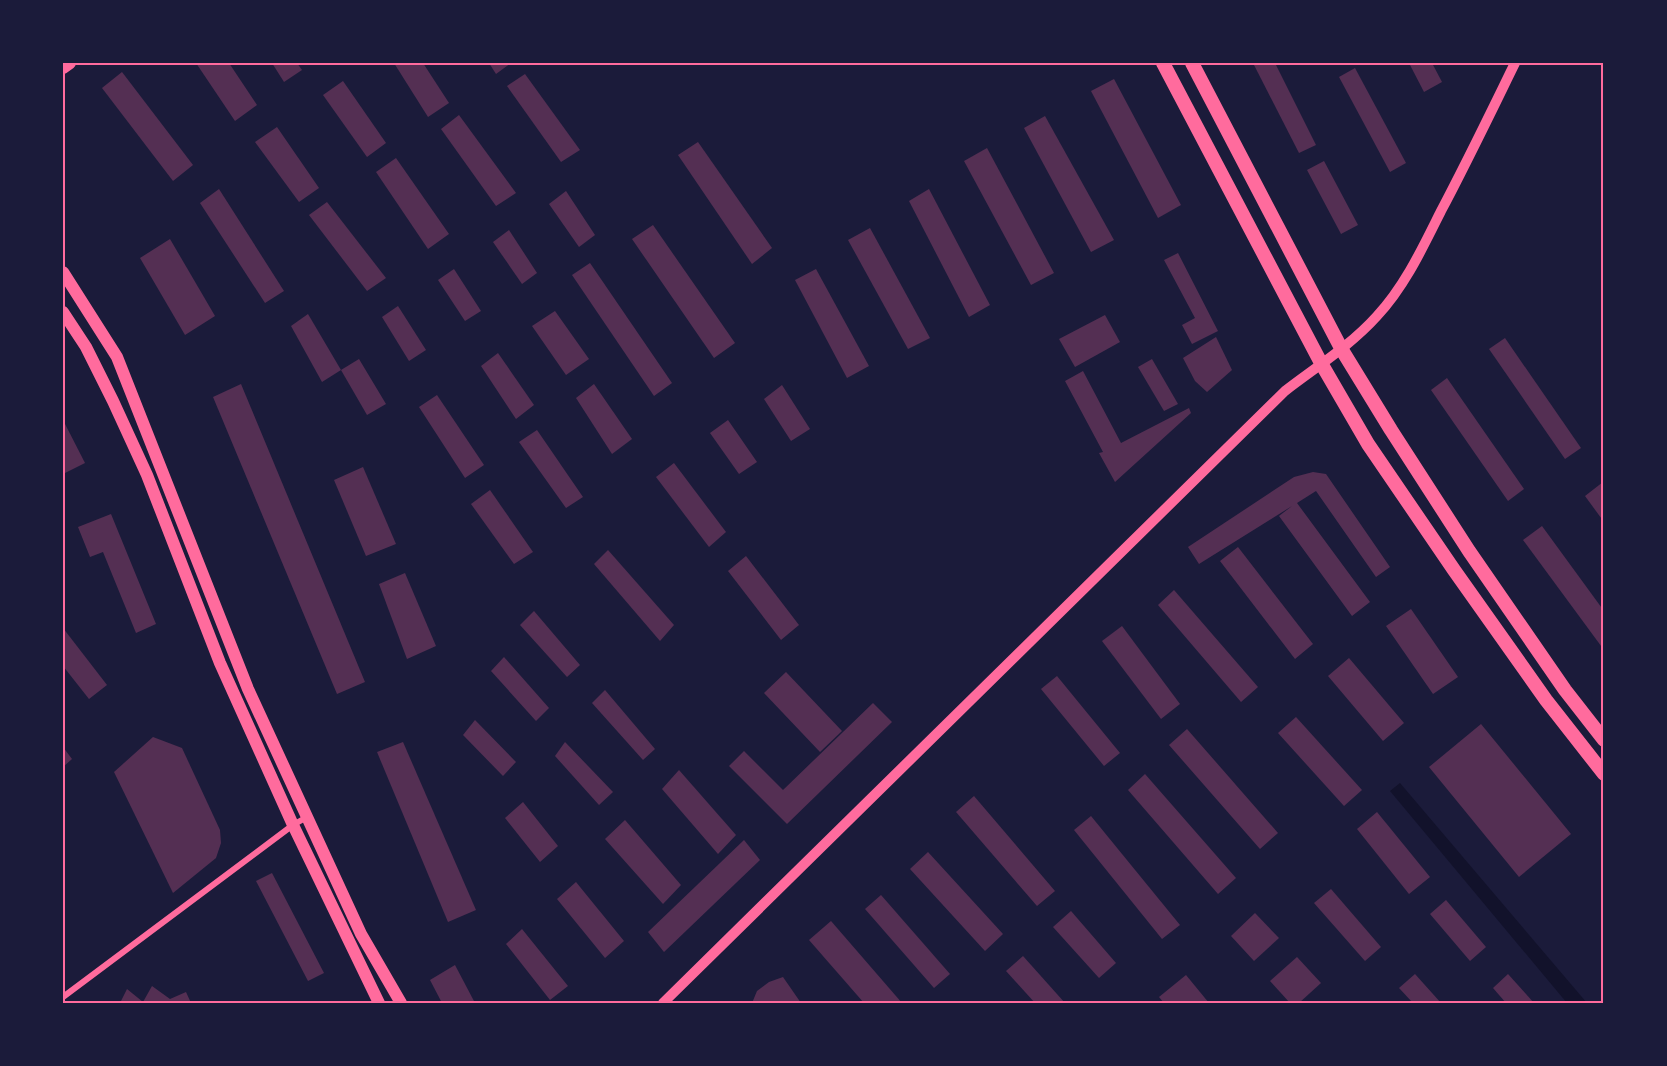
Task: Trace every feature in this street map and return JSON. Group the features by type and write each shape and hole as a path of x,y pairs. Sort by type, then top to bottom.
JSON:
{"main road":[{"path":"63,68 70,63"},
{"path":"1163,63 1321,363 1368,444 1546,700 1604,774"},
{"path":"1192,63 1342,350 1469,551 1565,690 1604,740"},
{"path":"63,272 117,357 248,689 361,933 401,1003"},
{"path":"63,312 91,356 147,475 220,663 293,825 379,1003"}],"street":[{"path":"663,1003 1285,392 1321,363 1342,350 1379,314 1415,262 1515,63"},
{"path":"63,997 293,825 307,817"}],"shaded area":[{"path":"1400,783 1587,1003 1567,1003 1390,791"}],"building":[{"path":"196,63 229,63 257,105 235,121"},
{"path":"272,63 297,63 302,70 284,82"},
{"path":"394,63 423,63 449,103 428,117"},
{"path":"489,63 511,63 496,74"},
{"path":"1253,63 1275,63 1316,145 1299,153"},
{"path":"1409,63 1432,63 1442,82 1424,92"},
{"path":"1355,68 1406,163 1390,172 1339,77"},
{"path":"122,72 193,165 173,181 102,88"},
{"path":"525,74 580,150 561,162 507,86"},
{"path":"1114,79 1181,205 1158,218 1091,91"},
{"path":"343,81 386,143 367,157 323,95"},
{"path":"459,115 516,193 496,206 441,129"},
{"path":"1045,116 1114,240 1091,252 1024,128"},
{"path":"277,127 319,188 299,202 255,142"},
{"path":"698,142 772,248 752,264 678,155"},
{"path":"987,148 1054,273 1031,285 964,161"},
{"path":"396,158 449,234 428,249 376,172"},
{"path":"1324,161 1358,225 1341,234 1307,170"},
{"path":"219,189 284,291 265,303 200,203"},
{"path":"929,189 990,305 969,317 909,201"},
{"path":"566,191 595,235 579,247 549,204"},
{"path":"327,202 386,278 367,291 309,215"},
{"path":"653,225 735,343 714,358 632,239"},
{"path":"870,228 930,338 908,349 848,240"},
{"path":"509,230 537,273 522,284 493,242"},
{"path":"170,239 215,316 185,335 140,258"},
{"path":"1178,253 1218,331 1192,344 1182,325 1195,318 1164,260"},
{"path":"590,263 672,383 654,396 572,275"},
{"path":"454,269 481,311 465,321 438,280"},
{"path":"816,269 869,366 847,378 795,280"},
{"path":"398,306 426,350 409,361 382,317"},
{"path":"555,311 589,359 566,375 532,326"},
{"path":"308,314 341,370 322,382 291,326"},
{"path":"1105,315 1120,342 1075,367 1059,339"},
{"path":"1216,337 1232,370 1207,392 1195,381 1183,358"},
{"path":"1505,338 1581,448 1565,459 1489,349"},
{"path":"498,353 534,405 516,419 481,366"},
{"path":"359,359 386,404 367,415 341,370"},
{"path":"1152,359 1178,404 1164,411 1138,367"},
{"path":"1083,371 1121,443 1189,408 1191,413 1115,482 1099,453 1103,452 1065,381"},
{"path":"1447,378 1524,489 1508,501 1431,390"},
{"path":"241,384 365,682 337,694 213,397"},
{"path":"594,384 632,439 612,454 576,398"},
{"path":"782,385 810,429 791,441 764,399"},
{"path":"437,395 484,465 465,478 419,407"},
{"path":"63,420 85,463 63,474"},
{"path":"728,420 757,462 739,474 710,433"},
{"path":"537,430 583,497 566,508 519,442"},
{"path":"674,463 726,532 709,547 656,477"},
{"path":"363,467 396,544 366,556 334,480"},
{"path":"1313,472 1326,474 1390,567 1376,577 1316,491 1297,503 1370,602 1352,616 1279,516 1292,506 1199,564 1188,547 1294,477"},
{"path":"1604,483 1604,522 1585,496"},
{"path":"490,490 533,552 514,564 471,504"},
{"path":"111,514 156,624 136,633 103,552 90,557 78,527"},
{"path":"1542,526 1604,611 1604,650 1523,540"},
{"path":"1238,547 1313,644 1295,659 1220,561"},
{"path":"608,550 674,625 660,641 594,564"},
{"path":"746,556 799,625 781,640 728,571"},
{"path":"405,573 436,646 407,659 379,584"},
{"path":"1174,590 1258,687 1241,702 1158,605"},
{"path":"1411,609 1458,677 1433,694 1386,626"},
{"path":"534,611 580,665 567,677 520,625"},
{"path":"1122,626 1180,704 1161,719 1102,641"},
{"path":"63,628 107,685 89,699 63,666"},
{"path":"504,657 549,708 536,721 491,671"},
{"path":"1349,658 1404,723 1383,741 1328,676"},
{"path":"786,672 842,731 820,752 764,693"},
{"path":"1057,676 1120,753 1104,766 1041,689"},
{"path":"605,690 655,749 643,760 592,703"},
{"path":"873,703 892,722 787,824 729,766 744,751 783,790"},
{"path":"1296,717 1362,790 1344,806 1278,733"},
{"path":"475,720 516,762 503,776 463,735"},
{"path":"1481,724 1571,834 1519,877 1429,767"},
{"path":"1187,729 1278,833 1260,849 1169,745"},
{"path":"153,737 182,748 220,830 221,843 216,858 173,893 114,772"},
{"path":"403,742 476,910 448,922 377,752"},
{"path":"565,742 613,792 599,805 555,756"},
{"path":"63,747 72,759 63,767"},
{"path":"679,770 736,835 718,854 662,789"},
{"path":"1145,774 1236,878 1218,894 1128,790"},
{"path":"974,796 1055,891 1037,906 956,812"},
{"path":"523,802 558,846 540,862 505,818"},
{"path":"1377,812 1430,877 1409,894 1357,829"},
{"path":"1091,816 1180,925 1162,939 1074,830"},
{"path":"625,820 681,885 663,904 605,839"},
{"path":"744,840 760,860 664,952 648,932"},
{"path":"928,852 1003,934 985,951 910,869"},
{"path":"272,873 324,973 308,981 256,881"},
{"path":"576,882 624,941 605,958 557,899"},
{"path":"1331,889 1381,947 1365,961 1314,903"},
{"path":"881,895 950,974 934,988 865,909"},
{"path":"1446,900 1486,947 1470,961 1430,914"},
{"path":"1071,911 1116,963 1099,978 1053,927"},
{"path":"1255,913 1279,938 1254,961 1231,936"},
{"path":"831,921 902,1003 864,1003 809,940"},
{"path":"522,929 568,986 550,1000 506,944"},
{"path":"1023,956 1065,1003 1035,1003 1006,971"},
{"path":"1297,957 1321,983 1299,1003 1290,1003 1270,981"},
{"path":"455,965 475,1003 442,1003 430,980"},
{"path":"1415,974 1441,1003 1413,1003 1399,988"},
{"path":"1508,974 1534,1003 1506,1003 1493,988"},
{"path":"1186,975 1209,1003 1164,1003 1159,997"},
{"path":"783,977 801,1003 752,1003 757,991 769,982"},
{"path":"152,986 170,999 186,992 191,1003 120,1003 127,989 143,1002"}]}
